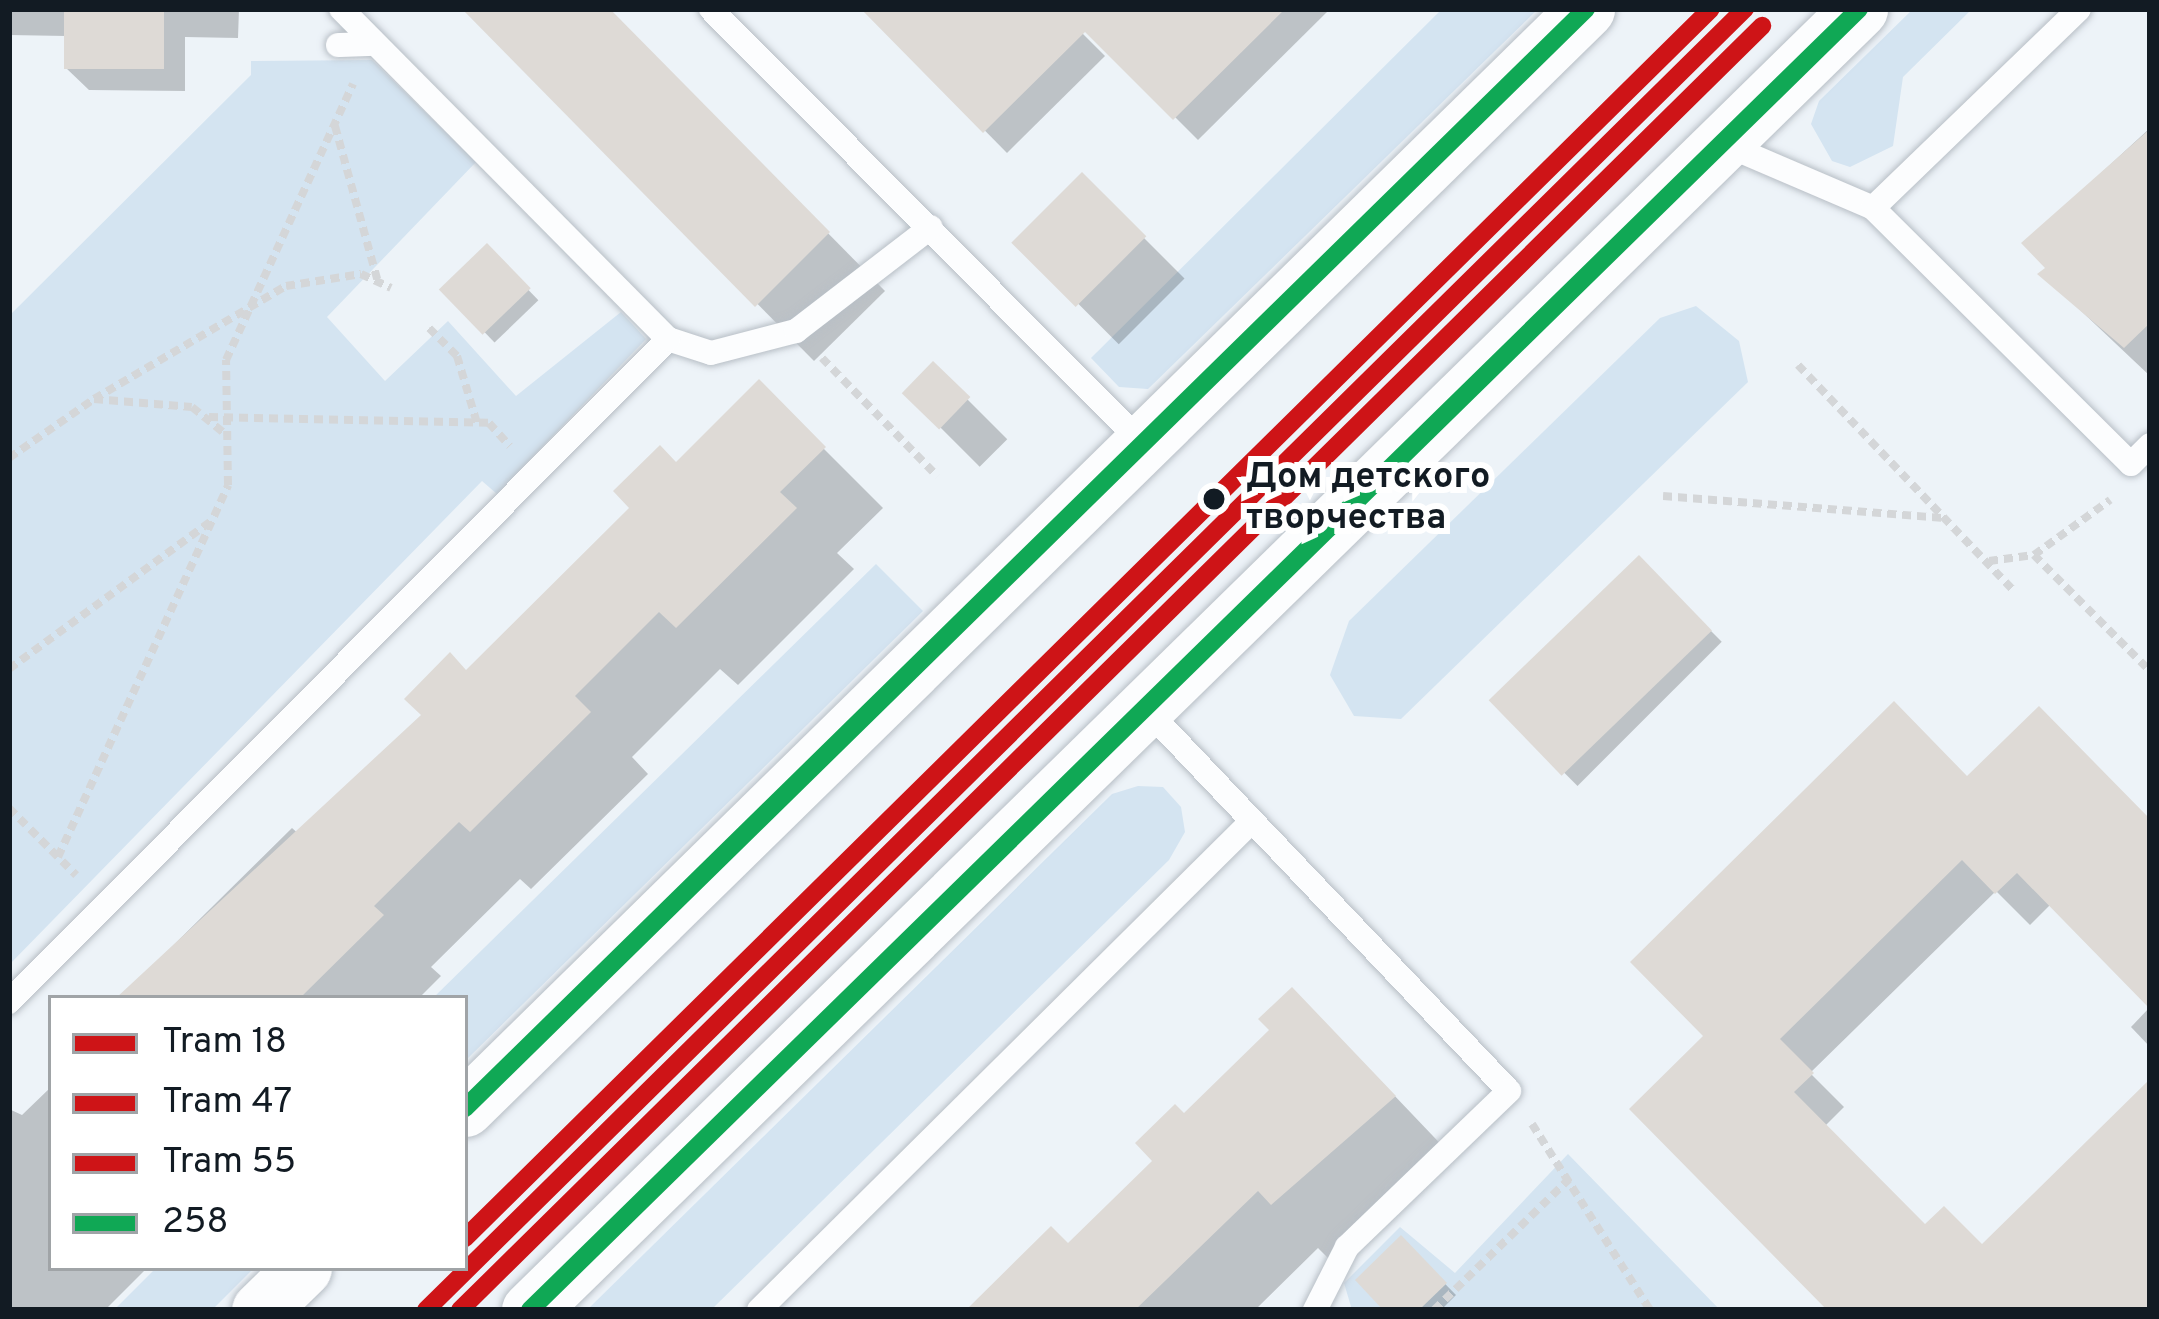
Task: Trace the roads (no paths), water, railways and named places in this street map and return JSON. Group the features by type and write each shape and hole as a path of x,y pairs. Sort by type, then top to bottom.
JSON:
{"street":[{"path":"468,1105 1140,441 1586,9"},
{"path":"530,1310 1859,9"},
{"path":"260,1310 300,1271"}],"lane":[{"path":"341,9 370,44 668,339 711,353 796,331 932,227"},
{"path":"711,9 1140,441"},
{"path":"1873,208 2079,9"},
{"path":"338,45 370,44"},
{"path":"1721,143 1873,208 2150,484"},
{"path":"9,1002 668,339"},
{"path":"2131,464 2150,445"},
{"path":"1145,709 1509,1091 1347,1247 1315,1310"},
{"path":"759,1310 1252,821"}],"tram line":[{"name":"55","path":"468,1235 1711,9"},
{"name":"18","path":"468,1269 1745,9"},
{"name":"47","path":"460,1310 1762,26"},
{"name":"18","path":"426,1310 466,1271"}],"place":[{"name":"Дом детского творчества","path":"1214,499"}]}
